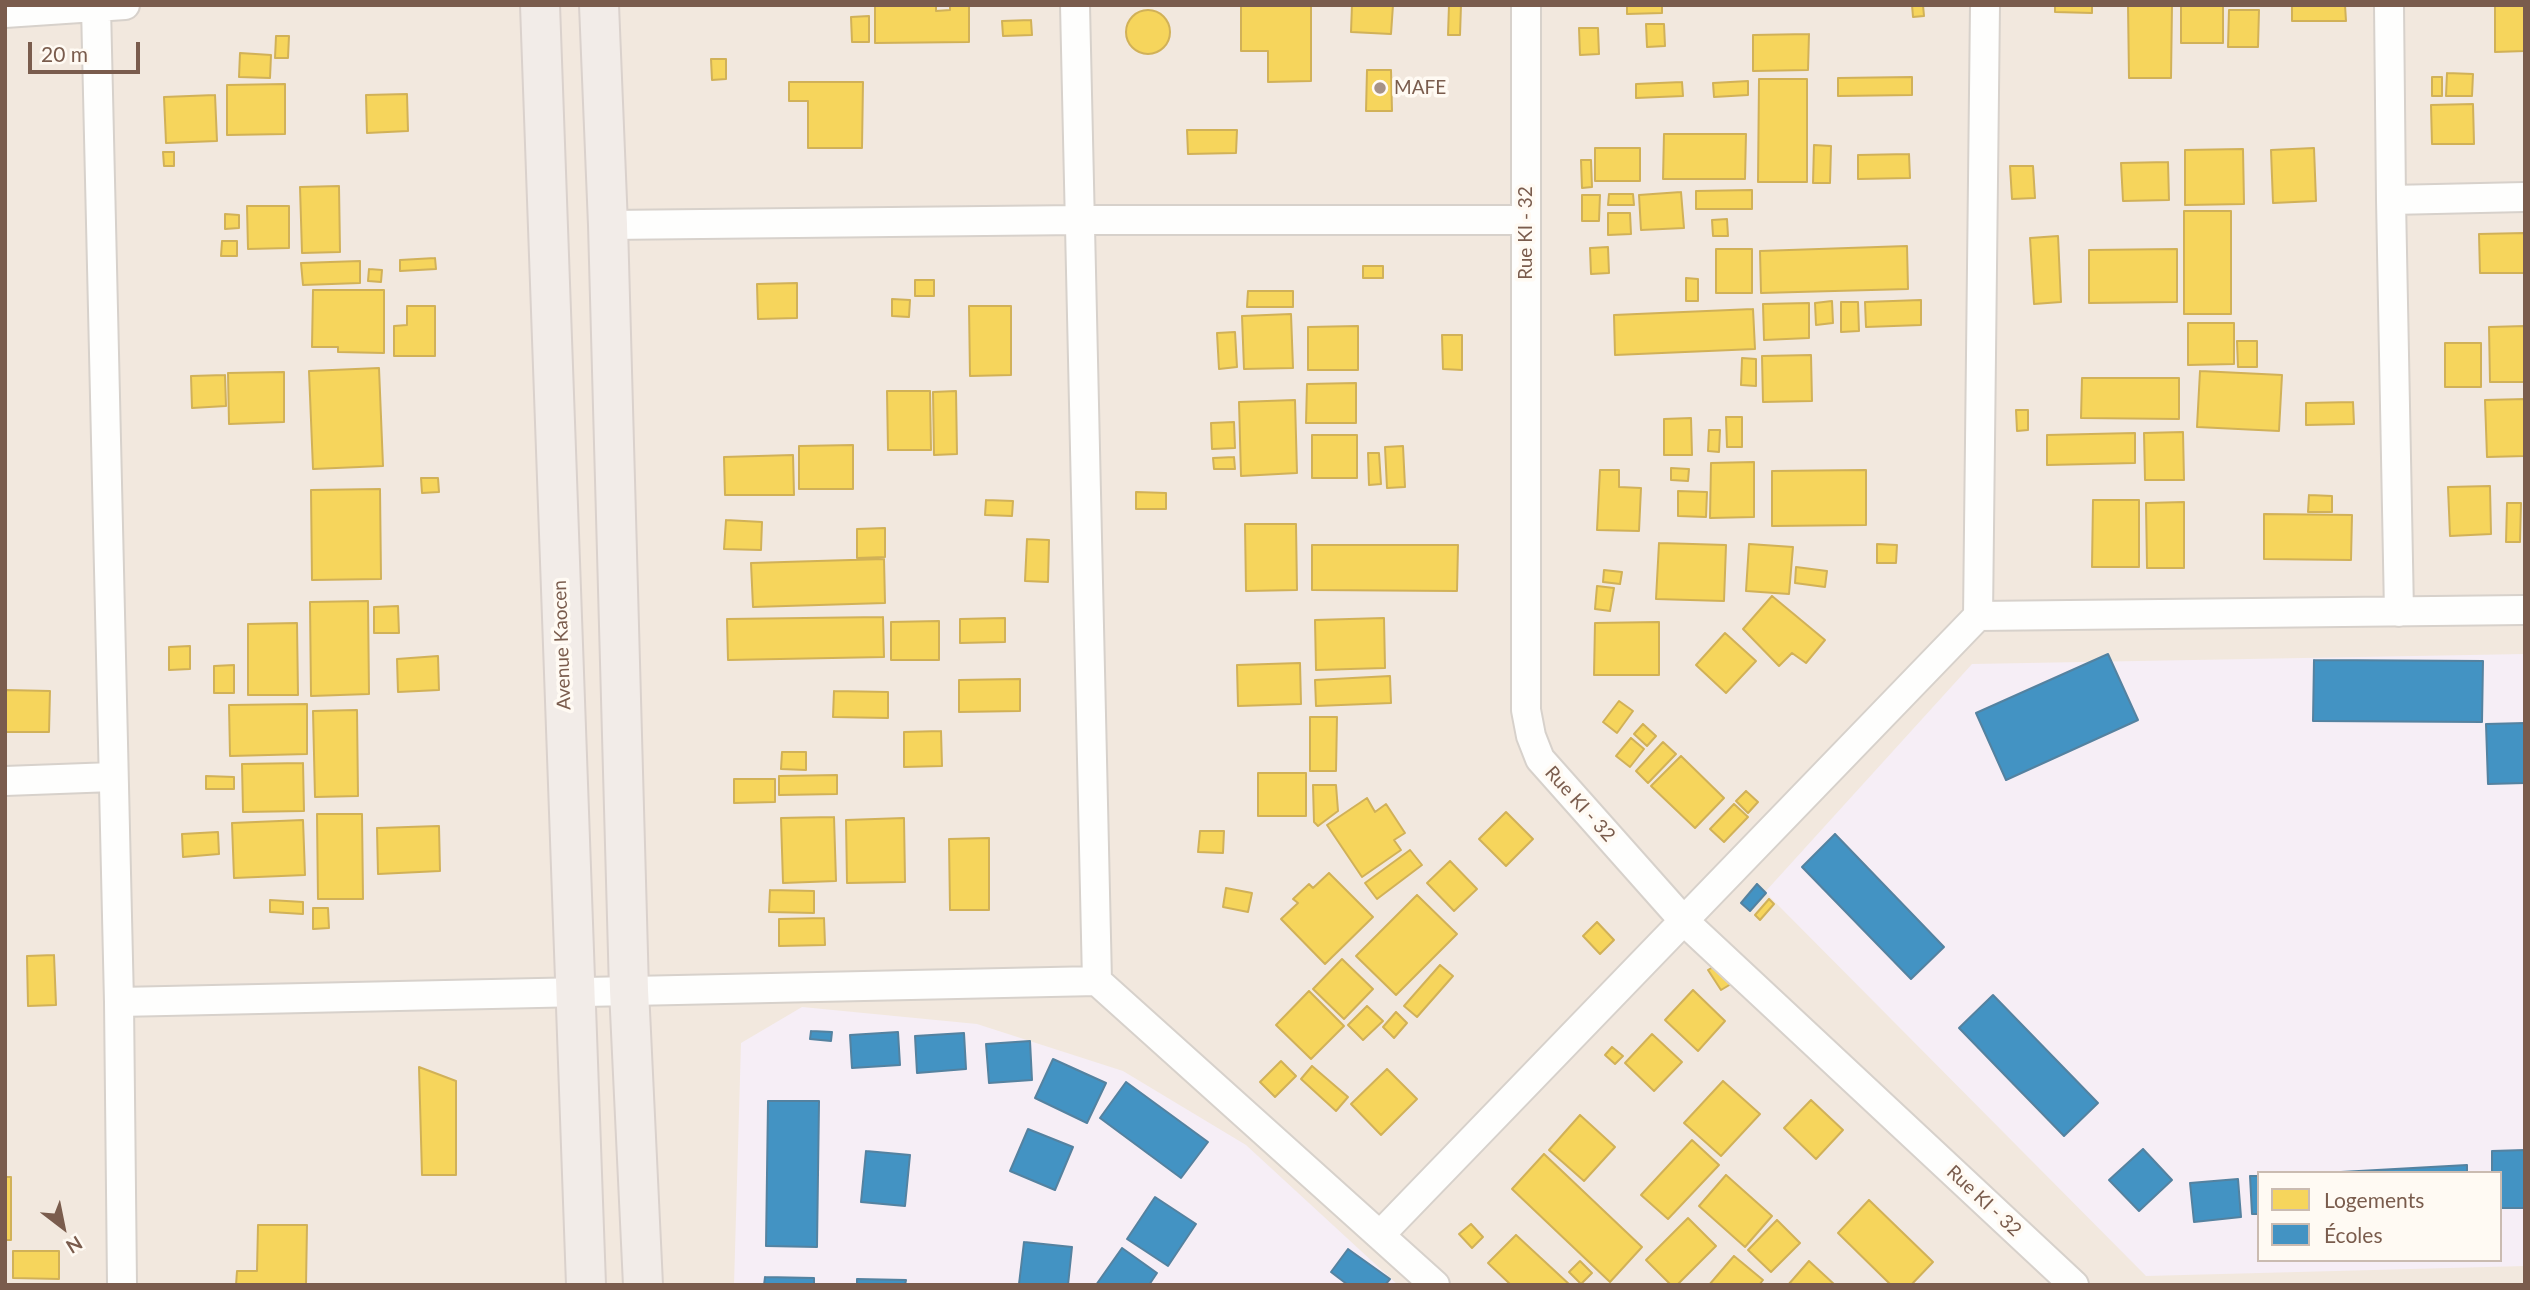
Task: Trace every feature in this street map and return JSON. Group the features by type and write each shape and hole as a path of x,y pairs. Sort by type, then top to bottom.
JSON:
{"highway":[{"name":"Avenue Kaocen","path":"540,5 573,991 586,1285"},
{"path":"599,5 608,225 629,990 643,1285"}],"street":[{"path":"5,13 125,5"},
{"path":"1075,5 1097,981"},
{"name":"Rue KI - 32","path":"1526,5 1526,710 1531,736 1540,760 1684,921 2074,1285"},
{"path":"1380,1235 1978,616 1985,5"},
{"path":"2389,5 2399,612"},
{"path":"96,7 119,1002 122,1285"},
{"path":"2392,200 2525,197"},
{"path":"608,225 1079,220 1527,220"},
{"path":"1978,616 2525,610"},
{"path":"5,781 113,777"},
{"path":"119,1002 1097,981 1435,1285"}],"shaded area":[{"path":"5,5 2525,5 2525,1285 5,1285"},
{"path":"2525,654 2525,1266 2146,1276 1765,892 1972,664"},
{"path":"802,1007 977,1024 1123,1071 1246,1145 1398,1285 734,1285 741,1043"}],"building: Logements":[{"path":"875,5 936,5 936,11 950,10 950,5 969,5 969,42 875,43"},
{"path":"1241,5 1311,5 1311,81 1268,82 1268,51 1241,51"},
{"path":"1352,5 1393,5 1391,34 1351,32"},
{"path":"1449,5 1461,5 1460,35 1448,35"},
{"path":"1627,5 1662,5 1662,13 1627,14"},
{"path":"1912,5 1923,5 1924,16 1913,17"},
{"path":"2055,5 2092,5 2092,13 2055,12"},
{"path":"2128,5 2172,5 2171,78 2129,78"},
{"path":"2181,5 2223,5 2223,43 2181,43"},
{"path":"2292,5 2345,5 2346,21 2292,21"},
{"path":"2495,5 2525,5 2525,51 2495,52"},
{"path":"1148,10 1157,11 1164,16 1169,23 1169,41 1164,48 1157,53 1148,54 1139,53 1132,48 1127,41 1126,32 1127,23 1132,16 1139,11"},
{"path":"2229,10 2259,10 2258,47 2228,47"},
{"path":"869,16 869,42 852,42 851,17"},
{"path":"1031,20 1032,35 1003,36 1002,21"},
{"path":"1646,24 1664,24 1665,46 1647,47"},
{"path":"1579,28 1598,28 1599,54 1580,55"},
{"path":"1809,34 1808,70 1753,71 1753,35"},
{"path":"276,36 289,36 288,58 275,58"},
{"path":"240,53 271,55 270,78 239,77"},
{"path":"711,59 726,59 726,79 712,80"},
{"path":"1367,70 1391,70 1392,111 1366,111"},
{"path":"2447,73 2473,74 2472,96 2446,96"},
{"path":"1912,77 1912,95 1838,96 1838,78"},
{"path":"2432,77 2442,77 2442,96 2432,96"},
{"path":"1759,79 1807,79 1807,182 1758,182"},
{"path":"1748,81 1748,95 1714,97 1713,83"},
{"path":"789,82 863,82 862,148 808,148 808,101 789,101"},
{"path":"1682,82 1683,96 1636,98 1636,84"},
{"path":"285,84 285,134 227,135 227,85"},
{"path":"407,94 408,131 367,133 366,95"},
{"path":"215,95 217,141 166,143 164,97"},
{"path":"2473,104 2474,144 2432,144 2431,105"},
{"path":"1187,130 1237,130 1236,153 1188,154"},
{"path":"1664,134 1746,134 1745,179 1663,179"},
{"path":"1814,145 1831,146 1830,183 1813,183"},
{"path":"1595,148 1640,148 1640,181 1595,181"},
{"path":"2314,148 2316,201 2273,203 2271,150"},
{"path":"2243,149 2244,204 2185,205 2185,150"},
{"path":"163,152 174,152 174,166 164,166"},
{"path":"1909,154 1910,178 1858,179 1858,155"},
{"path":"1581,160 1591,160 1592,187 1582,188"},
{"path":"2168,162 2169,200 2123,201 2121,163"},
{"path":"2010,166 2033,166 2035,198 2012,199"},
{"path":"339,186 340,252 302,253 300,187"},
{"path":"1752,190 1752,209 1696,209 1696,191"},
{"path":"1681,192 1684,228 1641,230 1639,195"},
{"path":"1609,194 1633,194 1634,205 1608,205"},
{"path":"1582,195 1600,195 1599,221 1582,221"},
{"path":"247,206 289,206 289,248 248,249"},
{"path":"2184,211 2231,211 2231,314 2184,314"},
{"path":"1608,213 1630,213 1631,234 1608,235"},
{"path":"225,214 239,215 239,228 225,229"},
{"path":"1727,219 1728,236 1713,236 1712,220"},
{"path":"2525,233 2525,273 2480,273 2479,234"},
{"path":"2058,236 2061,302 2034,304 2030,238"},
{"path":"222,241 237,241 237,256 221,256"},
{"path":"1907,246 1908,289 1761,293 1760,251"},
{"path":"1608,247 1609,273 1591,274 1590,248"},
{"path":"1716,249 1752,249 1752,293 1716,293"},
{"path":"2177,249 2177,302 2089,303 2089,250"},
{"path":"435,258 436,269 400,271 400,260"},
{"path":"360,261 360,283 303,285 301,263"},
{"path":"1363,266 1383,266 1383,278 1363,278"},
{"path":"369,269 382,270 381,282 368,281"},
{"path":"1686,278 1698,279 1698,301 1686,301"},
{"path":"915,280 934,280 934,296 915,296"},
{"path":"797,283 797,318 758,319 757,284"},
{"path":"313,290 384,290 384,353 338,352 338,347 312,347"},
{"path":"1248,291 1293,291 1293,307 1247,307"},
{"path":"892,299 910,300 909,317 892,316"},
{"path":"1921,300 1921,325 1866,327 1865,302"},
{"path":"1832,301 1833,323 1816,325 1815,303"},
{"path":"1841,302 1858,302 1859,331 1841,332"},
{"path":"1809,303 1809,338 1764,340 1763,304"},
{"path":"407,306 435,306 435,356 394,356 394,326 407,325"},
{"path":"969,306 1011,306 1011,375 970,376"},
{"path":"1753,309 1755,349 1615,355 1614,315"},
{"path":"1291,314 1293,368 1244,369 1242,316"},
{"path":"2188,323 2234,323 2234,364 2188,365"},
{"path":"1358,326 1358,370 1308,370 1308,327"},
{"path":"2525,326 2525,382 2490,382 2489,327"},
{"path":"1235,332 1237,367 1219,369 1217,333"},
{"path":"1442,335 1462,335 1462,370 1443,369"},
{"path":"2237,341 2257,341 2257,367 2238,367"},
{"path":"2445,343 2481,343 2481,387 2445,387"},
{"path":"1811,355 1812,401 1763,402 1762,356"},
{"path":"1742,358 1756,359 1756,386 1741,385"},
{"path":"379,368 383,466 313,469 309,371"},
{"path":"2200,371 2282,375 2279,431 2197,427"},
{"path":"284,372 284,422 229,424 228,373"},
{"path":"225,375 226,406 192,408 191,376"},
{"path":"2082,378 2179,378 2179,419 2081,418"},
{"path":"1356,383 1356,423 1306,423 1307,384"},
{"path":"887,391 930,391 931,450 888,450"},
{"path":"956,391 957,454 934,455 933,392"},
{"path":"2525,399 2525,456 2487,457 2485,400"},
{"path":"1295,400 1297,473 1241,476 1239,402"},
{"path":"2353,402 2354,424 2306,425 2306,403"},
{"path":"2016,410 2028,410 2028,430 2017,431"},
{"path":"1726,417 1742,417 1742,447 1727,447"},
{"path":"1691,418 1692,455 1664,455 1664,419"},
{"path":"1234,422 1235,448 1212,449 1211,423"},
{"path":"1709,430 1720,430 1719,452 1708,451"},
{"path":"2183,432 2184,480 2145,480 2144,433"},
{"path":"2135,433 2135,463 2047,465 2047,435"},
{"path":"1312,435 1357,435 1357,478 1312,478"},
{"path":"853,445 853,489 799,489 799,446"},
{"path":"1403,446 1405,487 1387,488 1385,447"},
{"path":"1368,453 1379,453 1381,484 1369,485"},
{"path":"793,455 794,495 725,495 724,457"},
{"path":"1234,457 1235,469 1214,469 1213,458"},
{"path":"1754,462 1754,517 1710,518 1711,463"},
{"path":"1671,468 1689,469 1688,481 1671,480"},
{"path":"1600,470 1619,470 1619,487 1641,488 1639,531 1597,530"},
{"path":"1866,470 1866,525 1772,526 1772,471"},
{"path":"421,478 438,478 439,492 422,493"},
{"path":"2490,486 2491,534 2450,536 2448,487"},
{"path":"380,489 381,579 312,580 311,490"},
{"path":"1678,491 1707,492 1706,517 1678,516"},
{"path":"1136,492 1166,493 1166,509 1136,509"},
{"path":"2309,495 2332,496 2332,512 2308,512"},
{"path":"986,500 1013,501 1012,516 985,515"},
{"path":"2093,500 2139,500 2139,567 2092,567"},
{"path":"2184,502 2184,568 2147,568 2146,503"},
{"path":"2507,503 2521,503 2520,542 2506,542"},
{"path":"2264,514 2352,515 2351,560 2264,559"},
{"path":"726,520 762,522 761,550 724,549"},
{"path":"1245,524 1296,524 1297,590 1246,591"},
{"path":"885,528 885,557 857,558 857,529"},
{"path":"1027,539 1049,540 1048,582 1025,581"},
{"path":"1659,543 1726,545 1724,601 1656,599"},
{"path":"1749,544 1793,547 1789,594 1746,591"},
{"path":"1877,544 1897,545 1896,563 1877,563"},
{"path":"1312,545 1458,545 1457,591 1312,590"},
{"path":"884,559 885,603 753,607 751,563"},
{"path":"1796,567 1827,571 1825,587 1795,583"},
{"path":"1604,570 1622,572 1620,584 1603,582"},
{"path":"1597,586 1614,588 1610,611 1595,609"},
{"path":"1772,596 1825,640 1806,663 1792,653 1779,666 1743,629"},
{"path":"368,601 369,694 311,696 310,602"},
{"path":"398,606 399,633 374,633 374,607"},
{"path":"883,617 884,657 728,660 727,619"},
{"path":"1005,618 1005,642 960,643 960,619"},
{"path":"1384,618 1385,668 1316,670 1315,620"},
{"path":"939,621 939,660 891,660 891,622"},
{"path":"1659,622 1659,675 1594,675 1595,623"},
{"path":"297,623 298,695 248,695 248,624"},
{"path":"1725,633 1756,661 1726,693 1696,665"},
{"path":"190,646 190,669 169,670 169,647"},
{"path":"438,656 439,690 398,692 397,659"},
{"path":"1300,663 1301,704 1238,706 1237,665"},
{"path":"234,665 234,693 214,693 214,666"},
{"path":"1390,676 1391,703 1316,706 1315,680"},
{"path":"1020,679 1020,711 959,712 959,680"},
{"path":"5,690 50,691 49,732 5,732"},
{"path":"834,691 888,692 888,718 833,717"},
{"path":"1619,701 1633,711 1617,733 1603,722"},
{"path":"307,704 307,754 230,756 229,705"},
{"path":"357,710 358,796 315,797 313,711"},
{"path":"1310,717 1337,717 1336,771 1310,771"},
{"path":"1643,724 1656,736 1647,746 1634,734"},
{"path":"941,731 942,766 904,767 904,732"},
{"path":"1631,738 1644,749 1630,767 1616,756"},
{"path":"1663,742 1676,754 1648,783 1636,771"},
{"path":"782,752 806,752 806,770 781,769"},
{"path":"1681,756 1724,798 1695,828 1651,786"},
{"path":"303,763 304,811 243,812 242,764"},
{"path":"1258,773 1306,773 1306,816 1258,816"},
{"path":"837,775 837,794 779,795 779,776"},
{"path":"206,776 234,777 234,789 206,789"},
{"path":"734,779 775,779 775,802 734,803"},
{"path":"1313,785 1336,785 1338,811 1318,826 1314,822"},
{"path":"1746,791 1758,802 1748,813 1736,801"},
{"path":"1367,798 1375,812 1386,804 1405,833 1394,840 1401,850 1362,877 1327,825"},
{"path":"1734,804 1748,817 1724,842 1710,829"},
{"path":"1506,812 1533,839 1506,866 1479,839"},
{"path":"317,814 362,814 363,899 318,899"},
{"path":"834,817 836,881 783,883 781,818"},
{"path":"904,818 905,882 847,883 846,820"},
{"path":"303,820 305,875 234,878 232,823"},
{"path":"439,826 440,871 378,874 377,828"},
{"path":"1200,831 1224,831 1223,853 1198,852"},
{"path":"218,832 219,854 183,857 182,834"},
{"path":"989,838 989,910 950,910 949,839"},
{"path":"1410,850 1422,865 1377,899 1365,883"},
{"path":"1450,861 1477,889 1454,911 1427,883"},
{"path":"1329,873 1373,917 1325,964 1281,919 1298,903 1293,899 1309,884 1313,888"},
{"path":"1226,888 1252,893 1248,912 1223,907"},
{"path":"770,890 814,891 814,913 769,912"},
{"path":"1417,895 1457,934 1396,995 1356,956"},
{"path":"1769,899 1774,904 1760,920 1755,915"},
{"path":"270,900 303,902 303,914 270,912"},
{"path":"313,908 328,908 329,928 313,929"},
{"path":"824,918 825,945 779,946 779,919"},
{"path":"1597,922 1614,940 1600,954 1583,936"},
{"path":"54,955 56,1005 28,1006 27,956"},
{"path":"1342,959 1373,989 1344,1019 1313,989"},
{"path":"1723,961 1736,981 1721,990 1708,970"},
{"path":"1440,965 1453,976 1417,1017 1404,1006"},
{"path":"1693,990 1725,1021 1698,1051 1665,1020"},
{"path":"1309,991 1344,1026 1311,1059 1276,1025"},
{"path":"1367,1006 1383,1021 1363,1040 1348,1025"},
{"path":"1396,1012 1407,1023 1394,1038 1383,1027"},
{"path":"1652,1034 1682,1062 1654,1091 1625,1063"},
{"path":"1612,1047 1623,1056 1615,1064 1605,1055"},
{"path":"1281,1061 1296,1076 1275,1097 1260,1082"},
{"path":"1312,1066 1348,1097 1336,1111 1301,1079"},
{"path":"419,1067 456,1081 456,1175 422,1175"},
{"path":"1387,1069 1417,1099 1381,1135 1351,1104"},
{"path":"1723,1081 1760,1114 1721,1156 1684,1123"},
{"path":"1811,1100 1843,1130 1816,1159 1784,1128"},
{"path":"1580,1115 1615,1147 1584,1181 1549,1150"},
{"path":"1692,1140 1719,1165 1668,1219 1641,1195"},
{"path":"1544,1154 1642,1247 1610,1282 1512,1189"},
{"path":"1726,1175 1772,1216 1745,1247 1699,1206"},
{"path":"5,1177 11,1177 11,1240 5,1240"},
{"path":"1869,1200 1933,1262 1911,1285 1891,1285 1838,1233"},
{"path":"1688,1218 1716,1246 1677,1285 1671,1285 1646,1260"},
{"path":"1777,1220 1800,1243 1771,1272 1748,1250"},
{"path":"1471,1224 1483,1237 1472,1248 1459,1234"},
{"path":"258,1225 307,1225 306,1285 236,1285 237,1271 257,1271"},
{"path":"1516,1235 1570,1285 1511,1285 1488,1263"},
{"path":"13,1251 59,1251 59,1279 13,1278"},
{"path":"1734,1256 1763,1280 1759,1285 1709,1285"},
{"path":"1580,1261 1592,1273 1581,1284 1569,1272"},
{"path":"1809,1261 1835,1285 1788,1285"}],"building: Écoles":[{"path":"2108,654 2138,720 2006,780 1976,713"},
{"path":"2314,660 2483,661 2482,722 2313,721"},
{"path":"2525,723 2525,783 2488,784 2486,724"},
{"path":"1835,834 1944,947 1911,979 1802,867"},
{"path":"1757,884 1766,893 1750,911 1741,903"},
{"path":"1993,995 2098,1103 2064,1136 1959,1028"},
{"path":"811,1031 832,1032 831,1041 810,1039"},
{"path":"898,1032 900,1065 852,1068 850,1035"},
{"path":"964,1033 966,1069 917,1073 915,1036"},
{"path":"1030,1041 1032,1080 989,1083 986,1044"},
{"path":"1053,1059 1106,1083 1087,1123 1035,1098"},
{"path":"1126,1082 1208,1142 1181,1178 1100,1118"},
{"path":"768,1101 819,1101 817,1247 766,1246"},
{"path":"1028,1129 1073,1147 1055,1190 1010,1171"},
{"path":"2143,1149 2172,1180 2139,1211 2109,1180"},
{"path":"2525,1150 2525,1208 2502,1208 2502,1171 2492,1171 2492,1151"},
{"path":"866,1151 910,1155 905,1206 861,1202"},
{"path":"2467,1165 2467,1171 2359,1171"},
{"path":"2250,1176 2257,1176 2257,1214 2252,1214"},
{"path":"2238,1179 2241,1217 2194,1222 2190,1183"},
{"path":"1155,1197 1196,1224 1168,1266 1127,1239"},
{"path":"1024,1242 1072,1247 1068,1285 1019,1284"},
{"path":"1122,1248 1157,1273 1149,1285 1096,1285"},
{"path":"1348,1249 1390,1279 1385,1285 1348,1285 1331,1272"},
{"path":"765,1277 814,1278 814,1285 764,1285"},
{"path":"857,1279 906,1280 905,1285 857,1285"}],"place":[{"name":"MAFE","path":"1380,88"}]}
